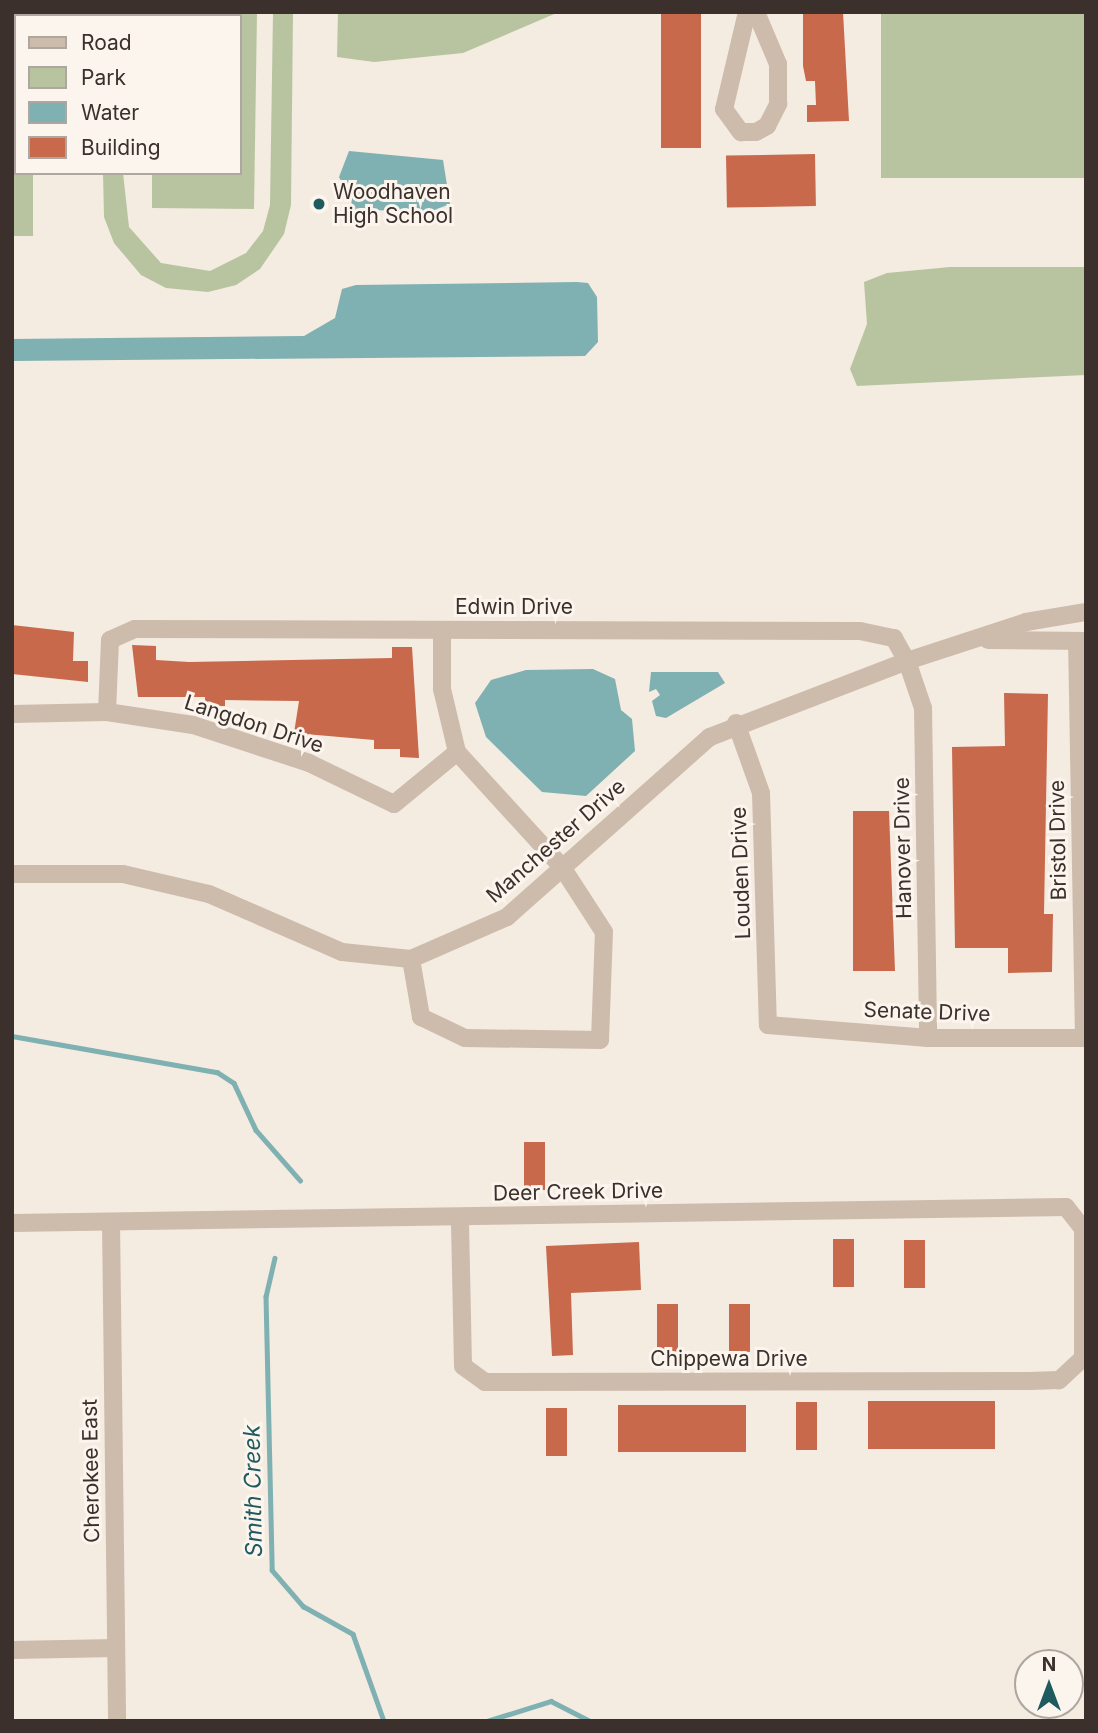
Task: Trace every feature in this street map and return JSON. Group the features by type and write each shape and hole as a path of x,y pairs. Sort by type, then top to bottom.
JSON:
{"street":[{"path":"747,12 724,109 741,132 756,132 767,126 778,104 778,64 755,12"},
{"path":"907,661 974,640 1086,612"},
{"name":"Edwin Drive","path":"107,712 110,640 135,629 878,631 894,638 907,661"},
{"path":"411,958 421,1017 466,1038 600,1040 604,932 562,867 457,752 442,689 442,630"},
{"path":"974,640 1081,641"},
{"name":"Bristol Drive","path":"1081,641 1084,1038"},
{"name":"Manchester Drive","path":"12,874 123,874 209,894 342,952 411,958 507,917 688,753 736,723 907,661"},
{"name":"Hanover Drive","path":"907,661 923,708 928,1038"},
{"name":"Langdon Drive","path":"12,714 107,712 193,725 309,763 394,804 457,752"},
{"name":"Louden Drive","path":"736,723 761,793 768,1025"},
{"name":"Senate Drive","path":"768,1025 928,1038 1084,1038"},
{"name":"Deer Creek Drive","path":"12,1223 1066,1207 1083,1228 1085,1299"},
{"name":"Chippewa Drive","path":"460,1217 463,1366 485,1382 1059,1380 1083,1358 1085,1299"},
{"name":"Cherokee East","path":"111,1222 117,1721"},
{"path":"12,1650 116,1648"}],"green space":[{"path":"12,12 36,12 14,14 14,175 33,175 33,236 12,236"},
{"path":"154,12 257,12 254,209 152,208 152,175 242,175 242,14"},
{"path":"273,12 293,12 291,205 284,234 260,269 236,285 208,292 166,288 141,275 114,243 104,217 103,175 123,175 129,227 161,263 210,271 246,253 263,231 270,205"},
{"path":"338,12 559,12 463,53 374,62 337,57"},
{"path":"881,12 1086,12 1086,178 881,178"},
{"path":"950,267 1086,267 1086,375 857,386 850,369 867,324 864,282 887,273"}],"water":[{"path":"349,151 443,160 450,204 432,211 355,210 339,177"},
{"path":"588,283 597,297 598,342 585,356 12,361 12,339 304,336 335,318 342,289 356,285"},
{"path":"593,669 615,679 621,710 632,719 635,751 586,796 542,792 486,737 475,703 491,680 526,670"},
{"path":"651,672 718,672 725,683 666,718 656,716 652,701 660,695 656,689 649,692"}],"building":[{"path":"661,12 701,12 701,148 661,148"},
{"path":"803,12 843,12 849,121 807,122 807,105 816,105 815,81 806,81 803,66"},
{"path":"815,154 816,206 727,208 726,156"},
{"path":"12,625 74,632 73,661 88,661 88,682 12,674"},
{"path":"132,645 156,646 156,660 189,662 392,658 392,647 412,647 419,758 400,757 400,749 374,749 374,740 294,733 299,701 225,700 225,706 205,706 205,697 138,697"},
{"path":"1004,693 1048,694 1044,914 1053,914 1052,972 1008,973 1008,948 955,948 952,747 1005,746"},
{"path":"853,811 889,811 895,971 853,971"},
{"path":"524,1142 545,1142 545,1190 524,1190"},
{"path":"833,1239 854,1239 854,1287 833,1287"},
{"path":"904,1240 925,1240 925,1288 904,1288"},
{"path":"639,1242 641,1290 571,1293 573,1355 552,1356 546,1246"},
{"path":"657,1304 678,1304 678,1352 657,1352"},
{"path":"729,1304 750,1304 750,1352 729,1352"},
{"path":"868,1401 995,1401 995,1449 868,1449"},
{"path":"796,1402 817,1402 817,1450 796,1450"},
{"path":"618,1405 746,1405 746,1452 618,1452"},
{"path":"546,1408 567,1408 567,1456 546,1456"}],"waterway":[{"name":"Smith Creek","path":"12,1036 217,1072 234,1083 256,1130 300,1180"},
{"name":"Smith Creek","path":"275,1258 266,1296 272,1570 303,1606 353,1634 384,1721"},
{"name":"Smith Creek","path":"487,1721 551,1701 590,1721"}],"place":[{"name":"Woodhaven High School","path":"319,204"}]}
